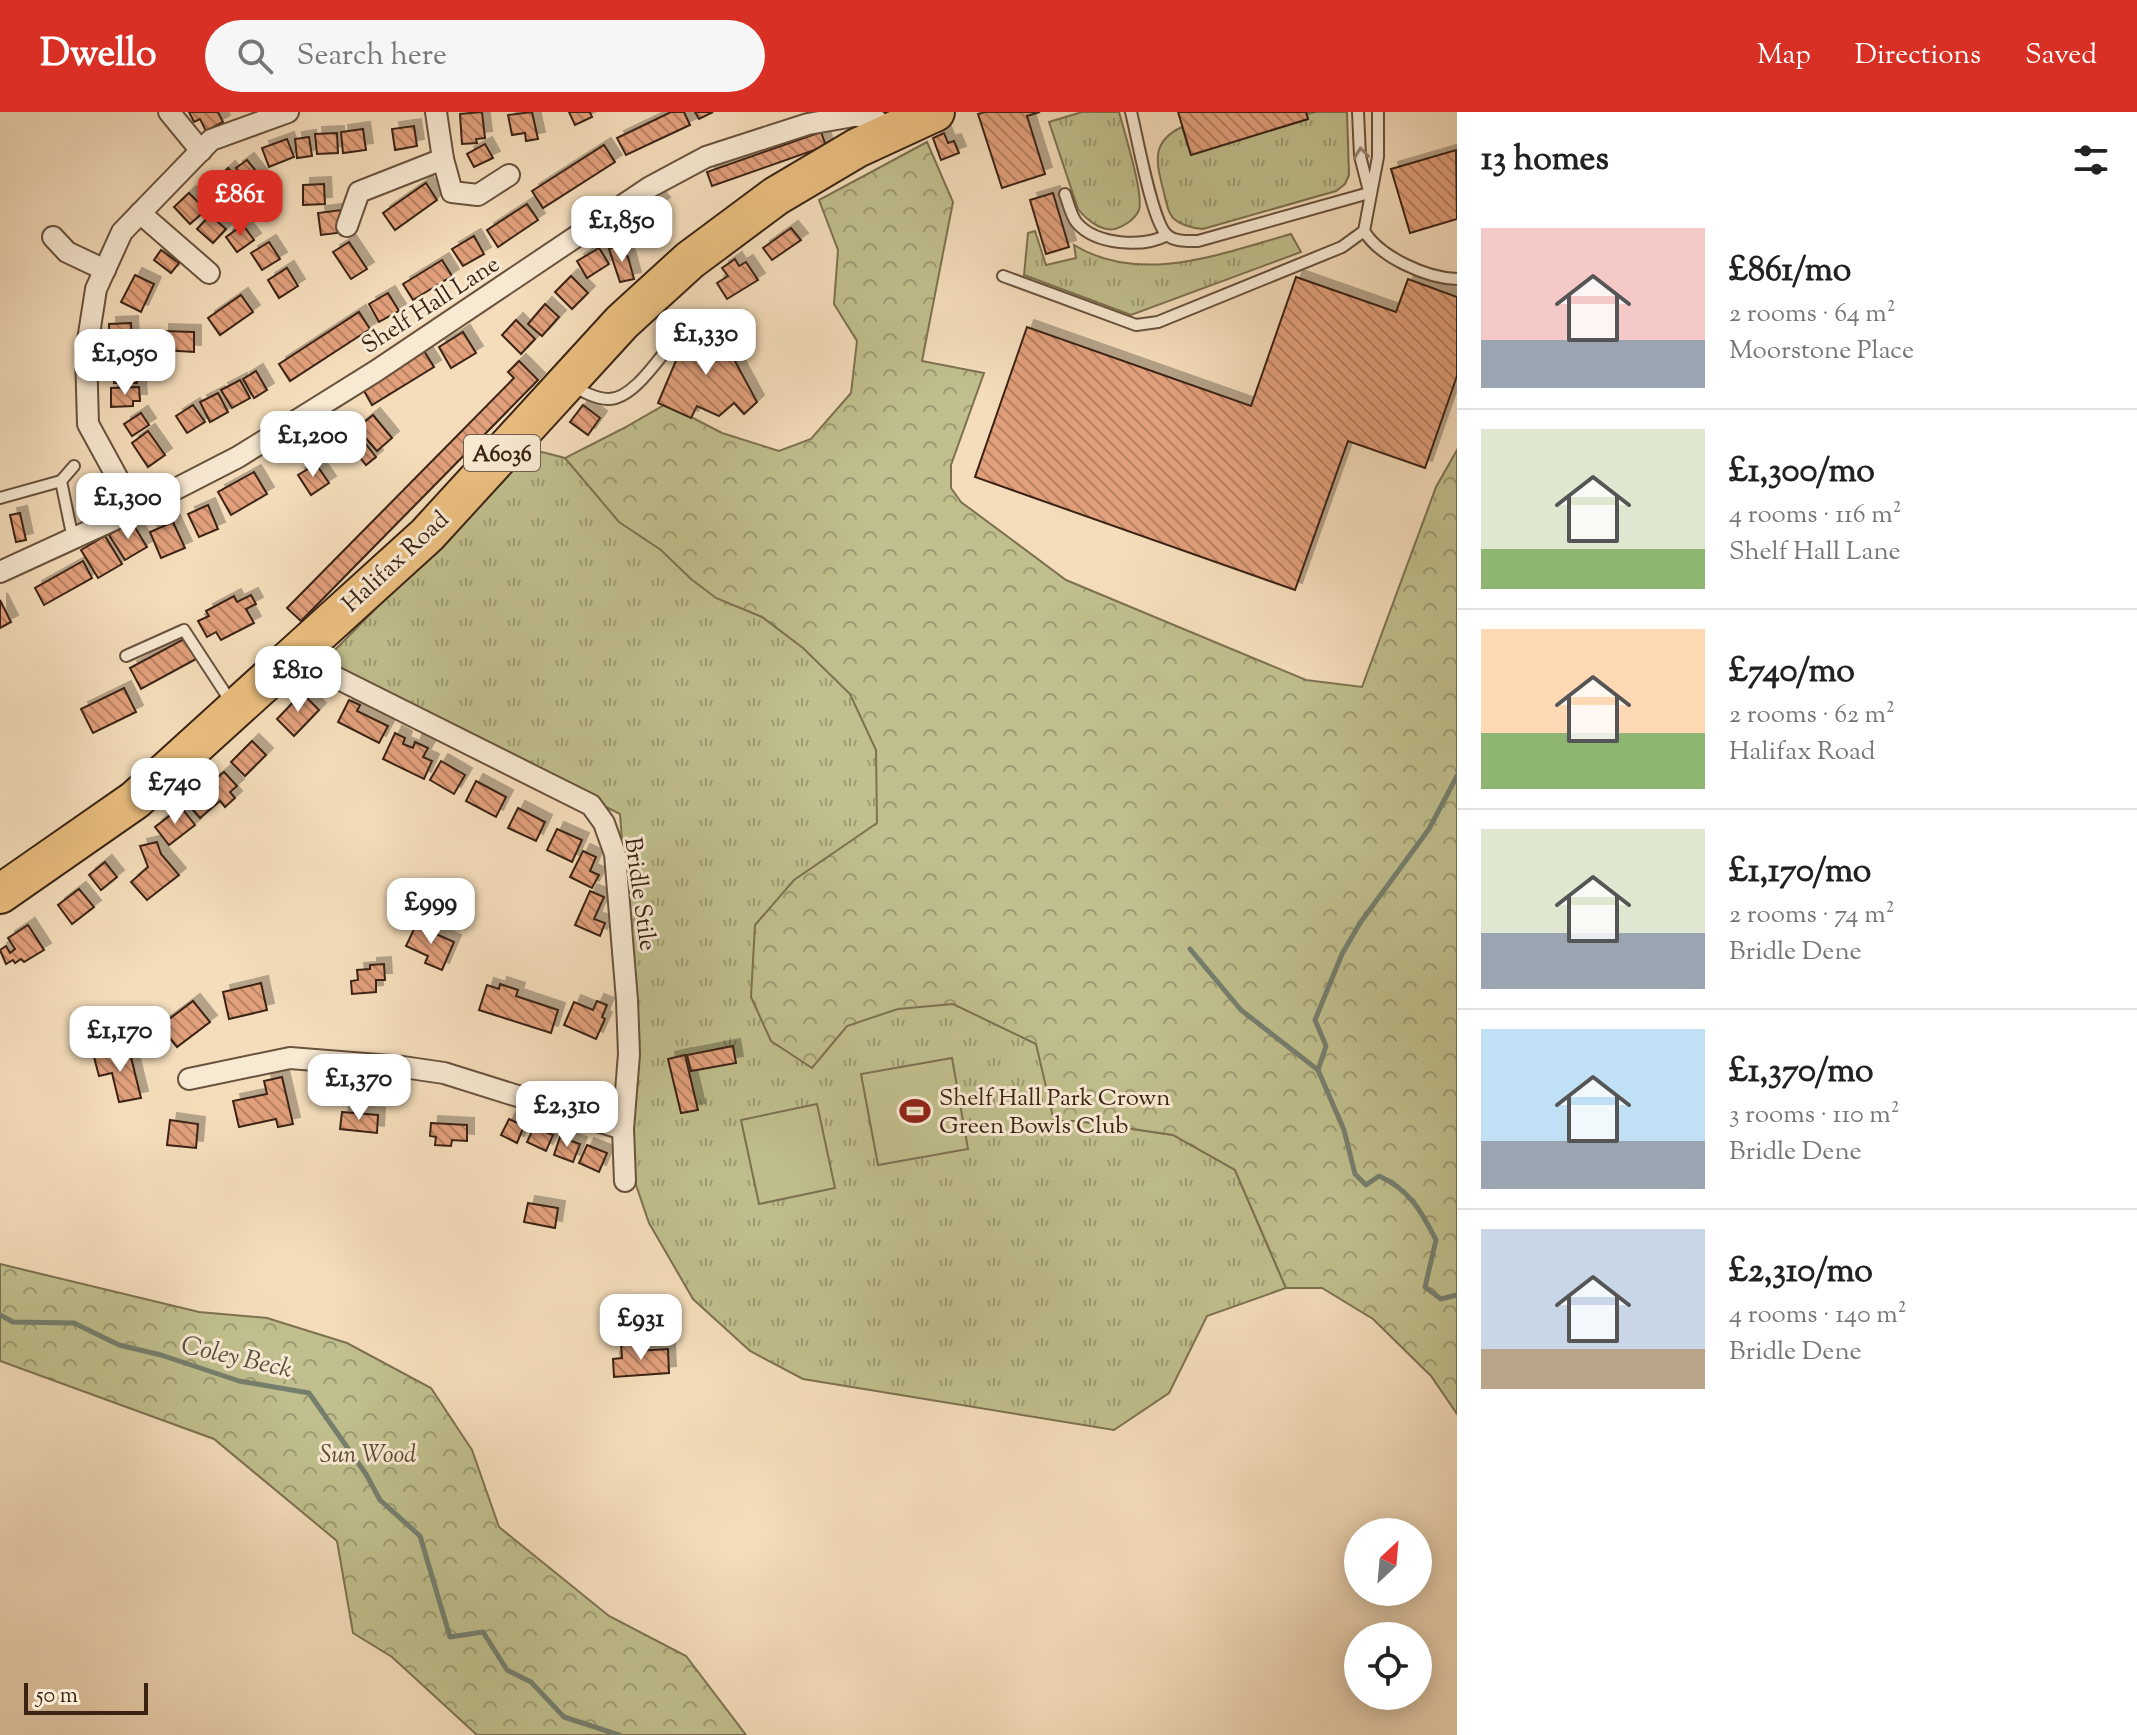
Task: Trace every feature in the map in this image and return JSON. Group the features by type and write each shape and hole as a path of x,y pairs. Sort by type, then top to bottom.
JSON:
{"highway":[{"name":"A6036","path":"877,120 935,112"},
{"name":"Halifax Road","path":"0,894 135,800 427,535 622,322 690,260 776,196 857,148 877,120"}],"street":[{"path":"169,112 201,151"},
{"path":"135,510 88,424 86,353 96,289 122,232 211,140 288,112"},
{"path":"436,112 452,192 478,195 509,175"},
{"name":"Shelf Hall Lane","path":"0,572 135,510 238,457 364,379 650,187 706,157 806,118 854,116 877,120"},
{"path":"347,226 359,192 443,159"},
{"path":"140,213 209,273"},
{"path":"53,237 67,252 105,270"},
{"name":"Bridle Stile","path":"297,653 329,674 591,805 604,823 615,854 627,1000 629,1054 623,1129 625,1181"},
{"path":"189,1079 290,1058 403,1067 444,1073 623,1129"}],"lane":[{"path":"1131,112 1157,219 1167,235 1183,241 1198,241 1369,193"},
{"path":"1358,112 1360,156 1369,193"},
{"path":"1003,276 1136,325 1158,322 1328,253 1364,231 1378,157 1378,112"},
{"path":"1065,194 1076,223 1099,238 1129,242 1156,241 1167,235"},
{"path":"1364,231 1372,244 1389,256 1407,265 1457,279"},
{"path":"567,382 609,400 625,394 640,382 678,336"},
{"path":"0,498 61,481 74,466"},
{"path":"61,481 73,539"},
{"path":"126,656 184,630 235,709"}],"green space":[{"path":"1082,112 1119,112 1140,202 1135,216 1115,229 1099,227 1078,209 1049,122"},
{"path":"1306,112 1347,112 1349,175 1345,184 1336,191 1203,229 1187,226 1173,218 1167,206 1158,164 1160,147 1171,133 1182,127 1191,155 1308,119"},
{"path":"927,142 953,202 922,361 984,373 951,465 951,488 961,502 1066,580 1306,680 1362,687 1436,487 1457,450 1457,1414 1431,1376 1373,1319 1322,1288 1286,1288 1235,1170 1173,1135 1079,1121 1054,1121 1036,1044 953,1004 898,1009 847,1026 812,1068 771,1041 751,997 755,925 794,880 877,823 876,750 850,694 803,648 762,617 716,598 661,550 619,522 565,458 666,404 722,433 779,451 811,439 851,393 857,341 834,304 838,250 819,200"},
{"path":"1035,231 1046,265 1076,258 1074,245 1100,257 1154,265 1210,257 1291,234 1301,252 1131,315 1024,275 1028,233"},
{"path":"542,452 565,458 881,627 1079,1121 1173,1135 1235,1170 1286,1288 1207,1316 1169,1393 1114,1430 803,1379 750,1351 693,1299 649,1223 636,1185 631,1136 639,1064 620,814 322,663 522,461"},
{"name":"Shelf Hall Park Crown Green Bowls Club","path":"952,1058 968,1149 878,1165 861,1074"},
{"path":"817,1104 835,1188 759,1204 741,1120"},
{"name":"Sun Wood","path":"0,1264 199,1312 267,1318 347,1343 431,1388 472,1450 499,1527 609,1616 686,1656 746,1735 477,1735 392,1657 353,1633 337,1541 214,1439 0,1361"}],"building":[{"path":"189,112 218,112 223,122 206,131 200,119 194,122"},
{"path":"482,112 485,138 476,139 477,143 462,144 460,114"},
{"path":"532,112 538,139 526,141 525,133 512,135 508,115"},
{"path":"569,112 590,112 592,117 575,125"},
{"path":"671,112 684,112 690,125 626,155 617,138"},
{"path":"695,112 713,112 699,119"},
{"path":"1040,112 1027,116 1045,174 1002,188 978,114"},
{"path":"1178,112 1306,112 1308,119 1191,155"},
{"path":"414,126 417,146 395,150 392,129"},
{"path":"363,129 366,150 343,153 341,132"},
{"path":"821,132 826,146 712,186 707,172"},
{"path":"337,133 338,153 317,154 315,134"},
{"path":"944,133 948,143 954,141 959,153 941,160 933,138"},
{"path":"309,137 312,156 297,158 295,139"},
{"path":"287,139 294,157 269,167 262,148"},
{"path":"485,144 493,158 474,167 467,154"},
{"path":"604,145 615,162 543,208 532,191"},
{"path":"1456,150 1457,219 1410,233 1391,169"},
{"path":"247,160 260,176 249,185 236,168"},
{"path":"228,168 247,189 236,199 218,178"},
{"path":"426,183 437,200 395,230 383,213"},
{"path":"324,184 325,204 303,205 303,185"},
{"path":"189,193 206,210 190,224 174,207"},
{"path":"1053,193 1069,247 1046,254 1030,200"},
{"path":"654,194 663,204 649,214 656,224 631,243 612,223"},
{"path":"527,204 538,220 498,247 487,230"},
{"path":"341,210 345,232 321,235 318,213"},
{"path":"210,215 226,229 213,243 197,229"},
{"path":"243,225 254,240 237,252 226,237"},
{"path":"791,228 801,240 772,260 763,248"},
{"path":"474,236 484,254 463,266 452,249"},
{"path":"269,242 280,259 262,270 251,253"},
{"path":"349,242 367,269 351,279 333,252"},
{"path":"617,245 628,257 634,279 620,282 609,249"},
{"path":"599,248 609,264 587,278 577,261"},
{"path":"161,250 179,263 171,273 154,260"},
{"path":"735,259 739,266 746,262 758,280 727,299 717,283 728,276 722,268"},
{"path":"442,260 452,276 413,300 403,284"},
{"path":"287,268 298,286 279,298 268,280"},
{"path":"135,275 154,284 141,312 121,302"},
{"path":"571,276 588,293 572,309 555,292"},
{"path":"1296,277 1396,312 1408,279 1457,297 1457,376 1425,468 1348,441 1295,590 975,477 1027,327 1251,406"},
{"path":"388,293 399,311 379,322 369,304"},
{"path":"241,295 253,312 220,335 208,318"},
{"path":"545,304 559,317 542,336 528,324"},
{"path":"359,312 370,329 290,381 279,364"},
{"path":"516,320 535,339 521,354 502,335"},
{"path":"714,322 757,402 744,414 734,403 719,416 697,406 691,418 658,403 686,337"},
{"path":"131,323 132,350 110,351 109,324"},
{"path":"162,331 194,332 194,352 162,350"},
{"path":"463,332 476,353 451,368 439,347"},
{"path":"424,351 434,367 372,405 363,389"},
{"path":"115,361 138,361 137,383 114,383"},
{"path":"519,361 538,380 301,621 287,608 514,378 508,372"},
{"path":"256,371 267,390 254,398 243,379"},
{"path":"240,380 250,398 232,408 221,390"},
{"path":"139,387 140,401 133,401 133,406 111,407 111,388"},
{"path":"218,393 228,412 210,422 200,402"},
{"path":"193,405 205,422 187,433 176,416"},
{"path":"583,405 600,418 588,435 570,422"},
{"path":"141,413 149,425 132,436 124,424"},
{"path":"373,415 392,438 377,451 357,428"},
{"path":"346,419 376,457 366,465 343,436 340,438 333,429"},
{"path":"148,431 165,455 148,467 132,443"},
{"path":"316,464 329,483 311,495 298,475"},
{"path":"254,472 267,494 231,515 218,492"},
{"path":"208,505 218,529 199,537 188,514"},
{"path":"20,513 26,540 16,542 10,515"},
{"path":"131,521 147,547 125,560 109,535"},
{"path":"173,522 185,548 161,558 150,532"},
{"path":"105,536 122,564 98,578 81,550"},
{"path":"83,561 92,578 44,605 35,588"},
{"path":"251,595 256,604 246,609 254,623 221,640 216,632 207,637 198,621 209,616 206,611 234,596 237,602"},
{"path":"0,600 11,622 0,628"},
{"path":"184,639 196,659 141,689 130,668"},
{"path":"124,688 136,712 93,733 81,709"},
{"path":"302,693 319,710 294,736 277,719"},
{"path":"349,700 360,705 357,711 388,726 379,743 338,722"},
{"path":"395,733 405,738 403,744 413,748 415,742 428,748 423,757 432,761 424,779 383,759"},
{"path":"252,741 266,755 245,776 231,762"},
{"path":"441,761 465,775 454,794 430,780"},
{"path":"224,772 237,786 230,792 235,798 225,807 220,801 200,818 183,799 206,778 211,783"},
{"path":"476,781 506,797 496,817 466,801"},
{"path":"181,807 195,825 169,845 155,827"},
{"path":"518,808 545,822 536,841 508,828"},
{"path":"557,829 582,840 572,862 547,850"},
{"path":"157,842 161,854 179,875 147,900 131,882 148,867 140,846"},
{"path":"583,851 596,857 590,871 599,875 592,888 570,877"},
{"path":"105,862 117,877 101,890 89,875"},
{"path":"79,889 94,907 72,924 58,905"},
{"path":"590,891 604,897 594,919 605,923 600,936 575,925"},
{"path":"28,925 44,950 24,962 21,959 6,964 0,950 6,946 10,953 15,949 8,938"},
{"path":"416,925 454,942 442,970 425,963 428,956 406,946"},
{"path":"384,964 385,980 376,980 376,992 352,994 351,981 358,980 357,970"},
{"path":"261,983 267,1010 229,1019 223,992"},
{"path":"500,984 518,990 516,996 558,1010 551,1033 479,1010 487,985 499,989"},
{"path":"193,1001 210,1022 177,1047 160,1026"},
{"path":"597,1001 607,1005 602,1017 605,1019 596,1039 564,1025 574,1002 593,1010"},
{"path":"733,1046 736,1063 691,1071 687,1055"},
{"path":"129,1049 141,1098 119,1102 112,1073 99,1076 94,1057"},
{"path":"685,1055 698,1110 681,1113 668,1059"},
{"path":"282,1077 293,1124 278,1127 276,1119 239,1127 233,1101 267,1094 264,1081"},
{"path":"342,1112 378,1115 377,1133 340,1129"},
{"path":"509,1119 524,1126 517,1143 501,1135"},
{"path":"170,1120 198,1124 196,1148 167,1145"},
{"path":"431,1123 467,1125 467,1141 452,1140 451,1146 435,1145 436,1137 430,1136"},
{"path":"534,1127 553,1135 546,1151 527,1142"},
{"path":"560,1137 580,1144 573,1162 554,1155"},
{"path":"587,1145 607,1153 599,1172 579,1163"},
{"path":"528,1203 558,1208 555,1228 524,1222"},
{"path":"631,1305 636,1338 617,1341 612,1308"},
{"path":"637,1342 638,1351 668,1349 669,1373 614,1377 613,1359 622,1358 621,1343"}],"waterway":[{"path":"1457,776 1429,829 1360,923 1342,954 1315,1020 1326,1046 1318,1070 1344,1130 1355,1174 1366,1185 1379,1176 1414,1202 1436,1240 1425,1287 1441,1299 1457,1295"},
{"path":"1190,949 1241,1010 1318,1070"},
{"name":"Coley Beck","path":"0,1315 13,1322 74,1323 119,1345 161,1355 239,1381 309,1393 366,1474 380,1500 420,1536 450,1637 483,1632 507,1670 531,1682 564,1717 619,1735"}],"place":[{"name":"Shelf Hall Park Crown Green Bowls Club","path":"915,1111"}]}
